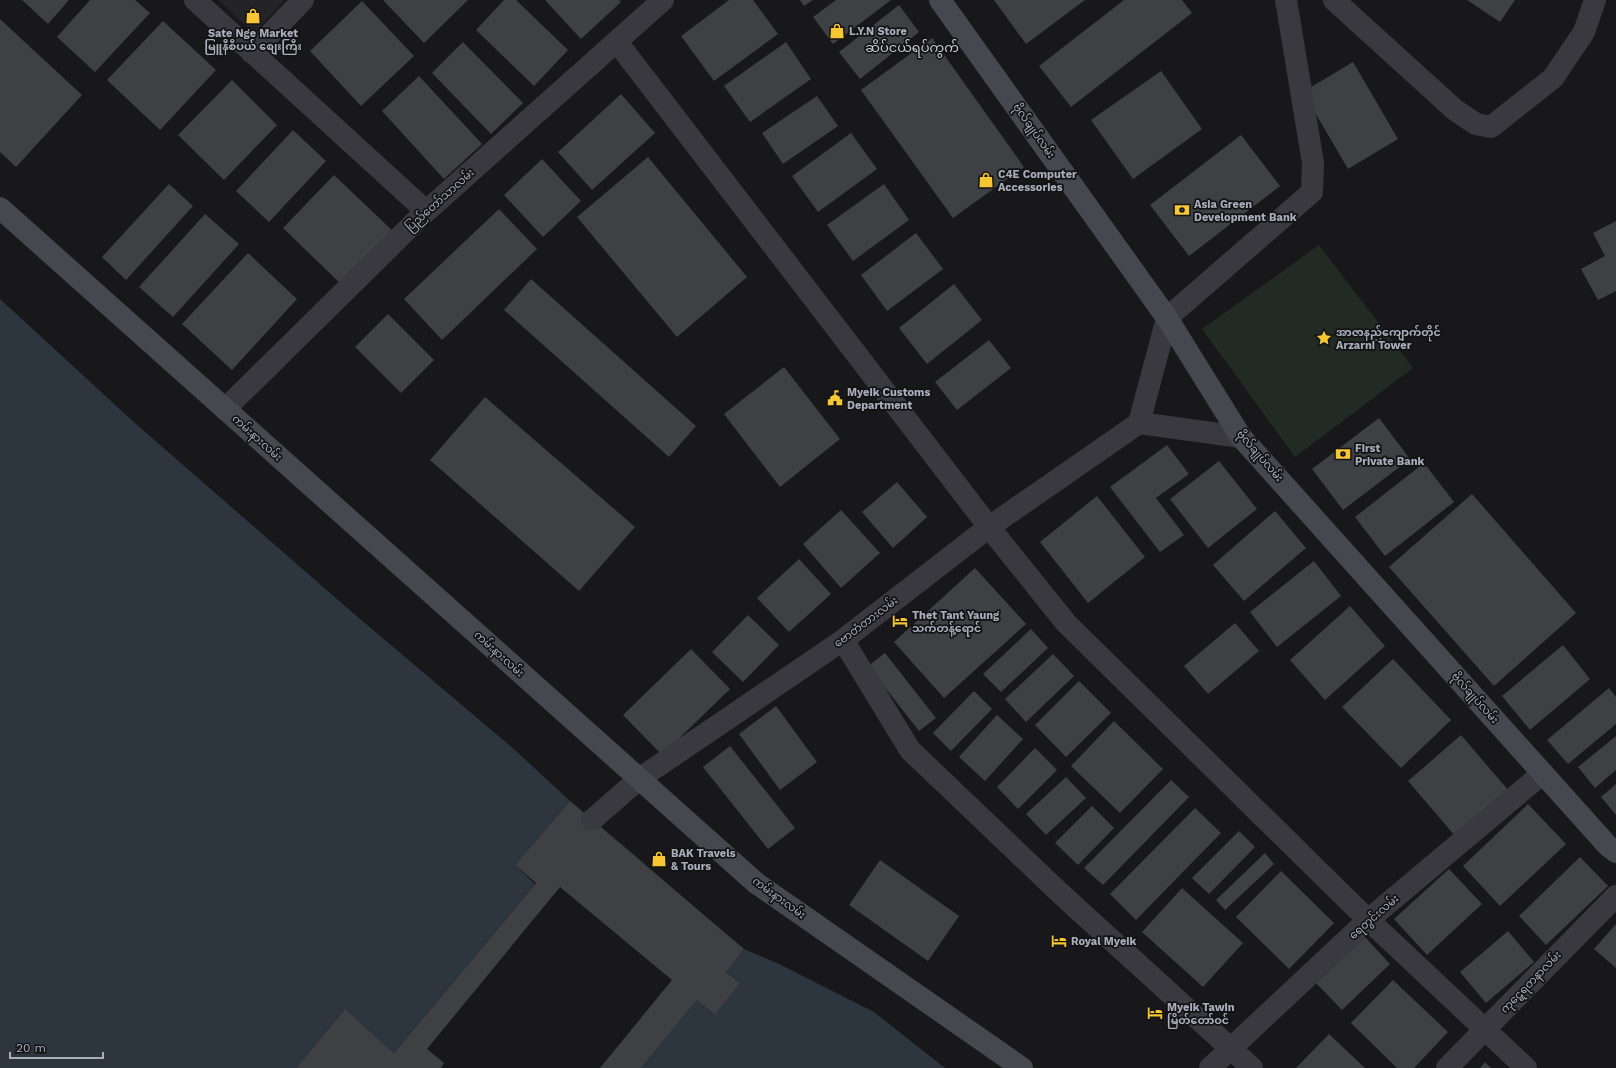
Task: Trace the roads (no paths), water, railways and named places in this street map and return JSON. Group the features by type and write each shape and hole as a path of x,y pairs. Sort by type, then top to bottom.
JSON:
{"main road":[{"name":"ဗိုလ်ချုပ်လမ်း","path":"940,0 1167,318 1242,437 1608,846 1616,852"},
{"name":"ကမ်းနားလမ်း","path":"0,208 756,883 1022,1068"}],"street":[{"path":"194,0 426,211"},
{"path":"252,53 303,0"},
{"name":"ပြည်တော်သာလမ်း","path":"225,409 426,211 663,0"},
{"path":"1242,437 1139,423 1167,318 1312,192 1313,163 1286,0"},
{"path":"1334,0 1455,110 1476,124 1491,127 1553,78 1584,32 1595,0"},
{"path":"617,42 989,527 1066,623 1368,920 1526,1068"},
{"name":"ဗောတံတားလမ်း","path":"592,820 639,779 843,640 989,527 1139,423"},
{"path":"843,640 910,750 1062,894 1232,1048 1252,1068"},
{"name":"ရေတွင်းလမ်း","path":"1210,1068 1368,920 1543,773"},
{"name":"ကုဋေရတနာလမ်း","path":"1447,1068 1616,896"}],"place":[{"name":"Sate Nge Market မြူနီစီပယ် စျေးကြီး","path":"253,16"},
{"name":"L.Y.N Store","path":"837,31"},
{"name":"C4E Computer Accessories","path":"986,180"},
{"name":"Asia Green Development Bank","path":"1182,210"},
{"name":"အာဇာနည်ကျောက်တိုင် Arzarni Tower","path":"1324,338"},
{"name":"Myeik Customs Department","path":"835,398"},
{"name":"First Private Bank","path":"1343,454"},
{"name":"Thet Tant Yaung သက်တန့်ရောင်","path":"900,621"},
{"name":"BAK Travels & Tours","path":"659,859"},
{"name":"Royal Myeik","path":"1059,941"},
{"name":"Myeik Tawin မြိတ်တော်ဝင်","path":"1155,1013"}],"district":[{"name":"ဆိပ်ငယ်ရပ်ကွက်","path":"912,47"}]}
